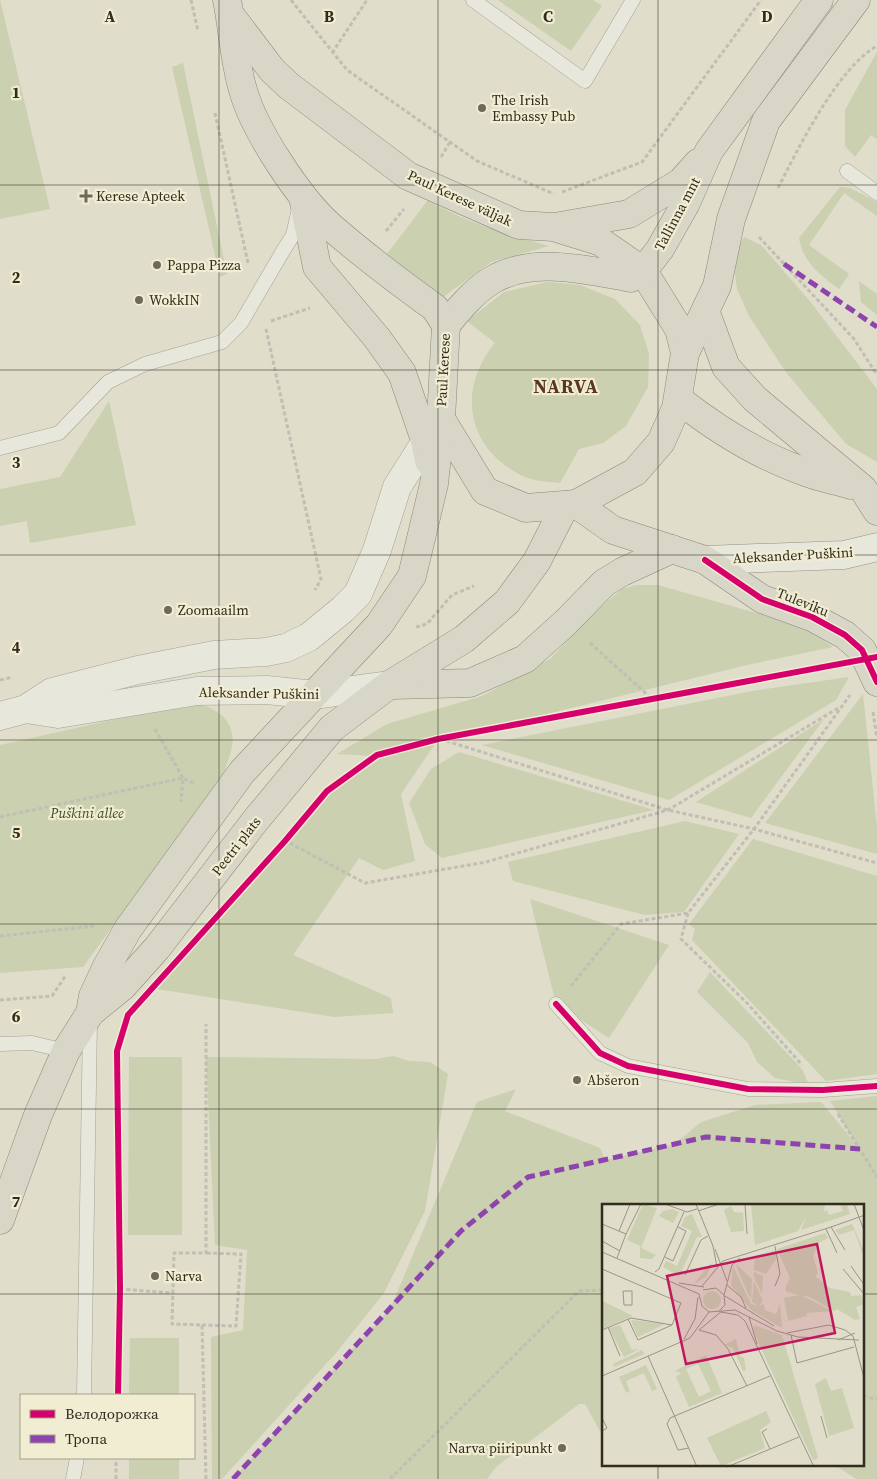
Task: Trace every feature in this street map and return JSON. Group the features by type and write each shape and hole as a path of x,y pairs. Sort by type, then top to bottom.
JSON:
{"highway":[{"name":"Tallinna mnt","path":"637,274 660,249 686,203 710,151 819,0"},
{"path":"685,353 706,313 717,286 732,219 766,121 856,0"},
{"name":"Paul Kerese","path":"228,7 236,62 243,91 257,127 302,194 329,225 435,308 446,325 433,429 434,484 412,576 379,626 315,695"},
{"name":"Paul Kerese väljak","path":"228,7 272,70 289,86 408,176 519,225 554,228 601,242 637,274 663,304 679,329 685,353 678,400 661,442 635,472 570,505 526,508 485,491 433,429"},
{"path":"554,228 629,214 681,182 710,151"},
{"path":"302,194 317,268 377,338 402,373 433,429"},
{"path":"446,325 464,303 492,280 516,270 569,267 637,274"},
{"path":"706,313 726,367 755,399 870,489 877,511"},
{"path":"678,400 709,424 755,450 800,470 870,489"},
{"name":"Aleksander Puškini","path":"389,685 464,639 507,602 537,561 570,505 613,530 705,560"},
{"path":"389,685 470,683 525,659 566,622 604,583 622,572 672,549"},
{"name":"Tuleviku","path":"705,560 762,599 812,617 845,635 862,650 872,671"},
{"name":"Peetri plats","path":"0,1220 38,1115 66,1051 90,1013 122,987 157,948 255,821 332,728 389,685"},
{"name":"Peetri plats","path":"90,1013 93,996 106,968 128,930 242,772 315,695"}],"street":[{"name":"Aleksander Puškini","path":"0,716 26,709 52,692 128,672 214,655 266,652 286,648 309,638 344,609 358,594 377,550 397,487 433,429"},
{"name":"Aleksander Puškini","path":"705,560 844,555 877,547"},
{"name":"Aleksander Puškini","path":"26,709 58,714 197,691 267,690 315,695 389,685"}],"lane":[{"path":"473,0 585,81 632,0"},
{"path":"847,171 877,193"},
{"path":"0,448 59,433 108,382 145,364 222,342 241,323 292,235 302,194"},
{"path":"556,1004 600,1053 628,1066 748,1089 823,1090 877,1086"},
{"path":"84,1394 90,1013"},
{"path":"0,1044 32,1043 66,1051"},
{"path":"72,1479 77,1459"}],"path":[{"path":"191,0 199,36"},
{"path":"291,0 346,70 477,162 554,195 642,162 762,0"},
{"path":"332,52 367,0"},
{"path":"776,190 813,120 848,73 877,46"},
{"path":"214,104 255,299 265,323 321,579 314,591"},
{"path":"754,232 854,339 877,375"},
{"path":"285,841 327,791 377,755 438,739 872,671"},
{"path":"0,680 15,677"},
{"path":"851,694 754,829 688,913 681,939 748,1004 823,1090 877,1177"},
{"path":"145,700 150,720 184,778 222,798"},
{"path":"255,821 285,841 365,883 486,862 668,810 840,707"},
{"path":"438,739 668,810 754,829 877,863"},
{"path":"180,808 184,778"},
{"path":"0,817 184,778"},
{"path":"556,1004 621,924 688,913"},
{"path":"0,936 99,926 94,933"},
{"path":"0,1000 52,996 70,968"},
{"path":"118,1394 120,1289 117,1051 125,1024"},
{"path":"206,1024 206,1253"},
{"path":"174,1253 206,1253 241,1254 236,1326 172,1324 174,1253"},
{"path":"120,1289 173,1293"},
{"path":"390,1479 579,1291 602,1290"},
{"path":"202,1324 206,1479"},
{"path":"864,1396 877,1399"},
{"path":"116,1459 116,1479"}],"green space":[{"path":"0,0 50,209 0,219"},
{"path":"498,0 593,0 602,6 571,51"},
{"path":"877,52 877,139 871,135 855,157 845,146 845,110"},
{"path":"183,63 227,274 220,277 172,67"},
{"path":"840,187 850,188 877,202 877,216 844,193 809,245 849,274 839,289 819,273 808,261 799,238"},
{"path":"428,200 472,221 549,246 491,262 442,298 387,254"},
{"path":"744,237 761,245 809,300 877,389 877,462 846,444 785,371 749,316 737,289 733,259"},
{"path":"859,281 877,294 877,315 861,302"},
{"path":"547,282 580,285 615,299 640,325 649,354 648,387 626,426 603,443 579,449 560,483 525,477 506,466 491,452 480,436 474,418 472,400 475,381 482,361 495,343 467,321 504,292"},
{"path":"109,401 136,525 30,543 27,521 0,526 0,489 60,477"},
{"path":"636,585 658,585 805,627 833,647 747,665 437,741 401,794 415,861 383,870 359,858 293,955 391,998 393,1013 334,1017 151,988 285,841 327,791 376,756 337,754 387,724 482,696 550,659 589,617 622,589"},
{"path":"849,677 836,700 669,800 482,745 752,691"},
{"path":"863,694 877,827 877,854 765,823"},
{"name":"Puškini allee","path":"188,703 213,709 220,714 230,728 232,746 224,772 83,967 0,973 0,745"},
{"path":"824,719 751,818 696,802"},
{"path":"459,752 654,810 442,858 425,844 409,803 431,769"},
{"path":"685,821 739,834 684,912 645,915 513,881 508,862"},
{"path":"753,839 877,876 877,1074 826,1081 692,940 695,929 689,924"},
{"path":"530,899 669,945 609,1038 556,1004"},
{"path":"710,972 802,1069 809,1085 775,1078 757,1062 748,1043 697,992"},
{"path":"393,1056 409,1061 430,1062 448,1074 425,1211 384,1293 336,1353 222,1479 212,1479 211,1337 243,1330 247,1250 215,1245 206,1057 376,1059"},
{"path":"129,1057 182,1057 182,1235 128,1235"},
{"path":"516,1089 505,1111 600,1148 605,1160 675,1144 701,1122 755,1105 821,1102 857,1145 830,1101 877,1096 877,1479 856,1479 836,1466 864,1466 864,1204 602,1204 602,1431 600,1431 585,1404 579,1404 496,1467 487,1479 233,1479 391,1307 477,1102"},
{"path":"130,1338 179,1338 179,1394 129,1394"},
{"path":"129,1459 179,1459 179,1479 129,1479"}],"marked path":[{"path":"784,264 877,327"},
{"path":"233,1479 461,1231 528,1177 706,1137 860,1149"}],"cycle path":[{"path":"705,560 762,599 812,617 845,635 862,650 877,682"},
{"path":"118,1394 120,1289 117,1051 128,1015 285,841 327,791 377,755 438,739 877,657"},
{"path":"556,1004 600,1053 628,1066 748,1089 823,1090 877,1086"}],"place":[{"name":"The Irish Embassy Pub","path":"482,108"},
{"name":"Kerese Apteek","path":"86,196"},
{"name":"Pappa Pizza","path":"157,265"},
{"name":"WokkIN","path":"139,300"},
{"name":"Zoomaailm","path":"168,610"},
{"name":"Abšeron","path":"577,1080"},
{"name":"Narva","path":"155,1276"},
{"name":"Narva piiripunkt","path":"562,1448"}],"district":[{"name":"NARVA","path":"566,386"}]}
